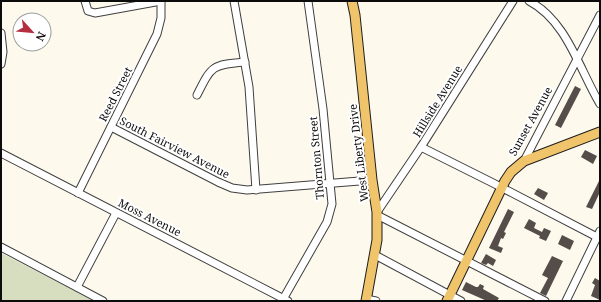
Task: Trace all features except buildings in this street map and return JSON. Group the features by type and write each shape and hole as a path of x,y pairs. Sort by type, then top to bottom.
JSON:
{"main road":[{"name":"West Liberty Drive","path":"352,1 355,15 372,180 377,213 377,240 366,300"},
{"path":"524,161 600,132"},
{"name":"Sunset Avenue","path":"448,298 502,188 511,172 524,161"}],"street":[{"path":"85,1 90,12 94,13 161,1"},
{"name":"Reed Street","path":"78,193 157,34 161,18 161,1"},
{"path":"234,1 249,87 256,190"},
{"name":"Thornton Street","path":"285,300 326,222 332,204 323,109 308,1"},
{"name":"Hillside Avenue","path":"377,213 421,147 513,1"},
{"path":"528,1 546,12 556,24 600,104"},
{"name":"Sunset Avenue","path":"524,161 600,15"},
{"path":"1,33 3,52 1,64"},
{"path":"197,95 206,76 213,68 223,64 245,62"},
{"name":"South Fairview Avenue","path":"111,127 218,182 239,190 256,190 372,180"},
{"path":"421,147 502,188 599,234 566,301"},
{"name":"Moss Avenue","path":"1,153 285,300"},
{"path":"76,287 116,213"},
{"path":"377,213 545,301"},
{"path":"1,247 103,301"},
{"path":"375,255 448,298 461,301"},
{"path":"366,300 376,301"}],"green space":[{"path":"1,253 94,301 1,301"}]}
